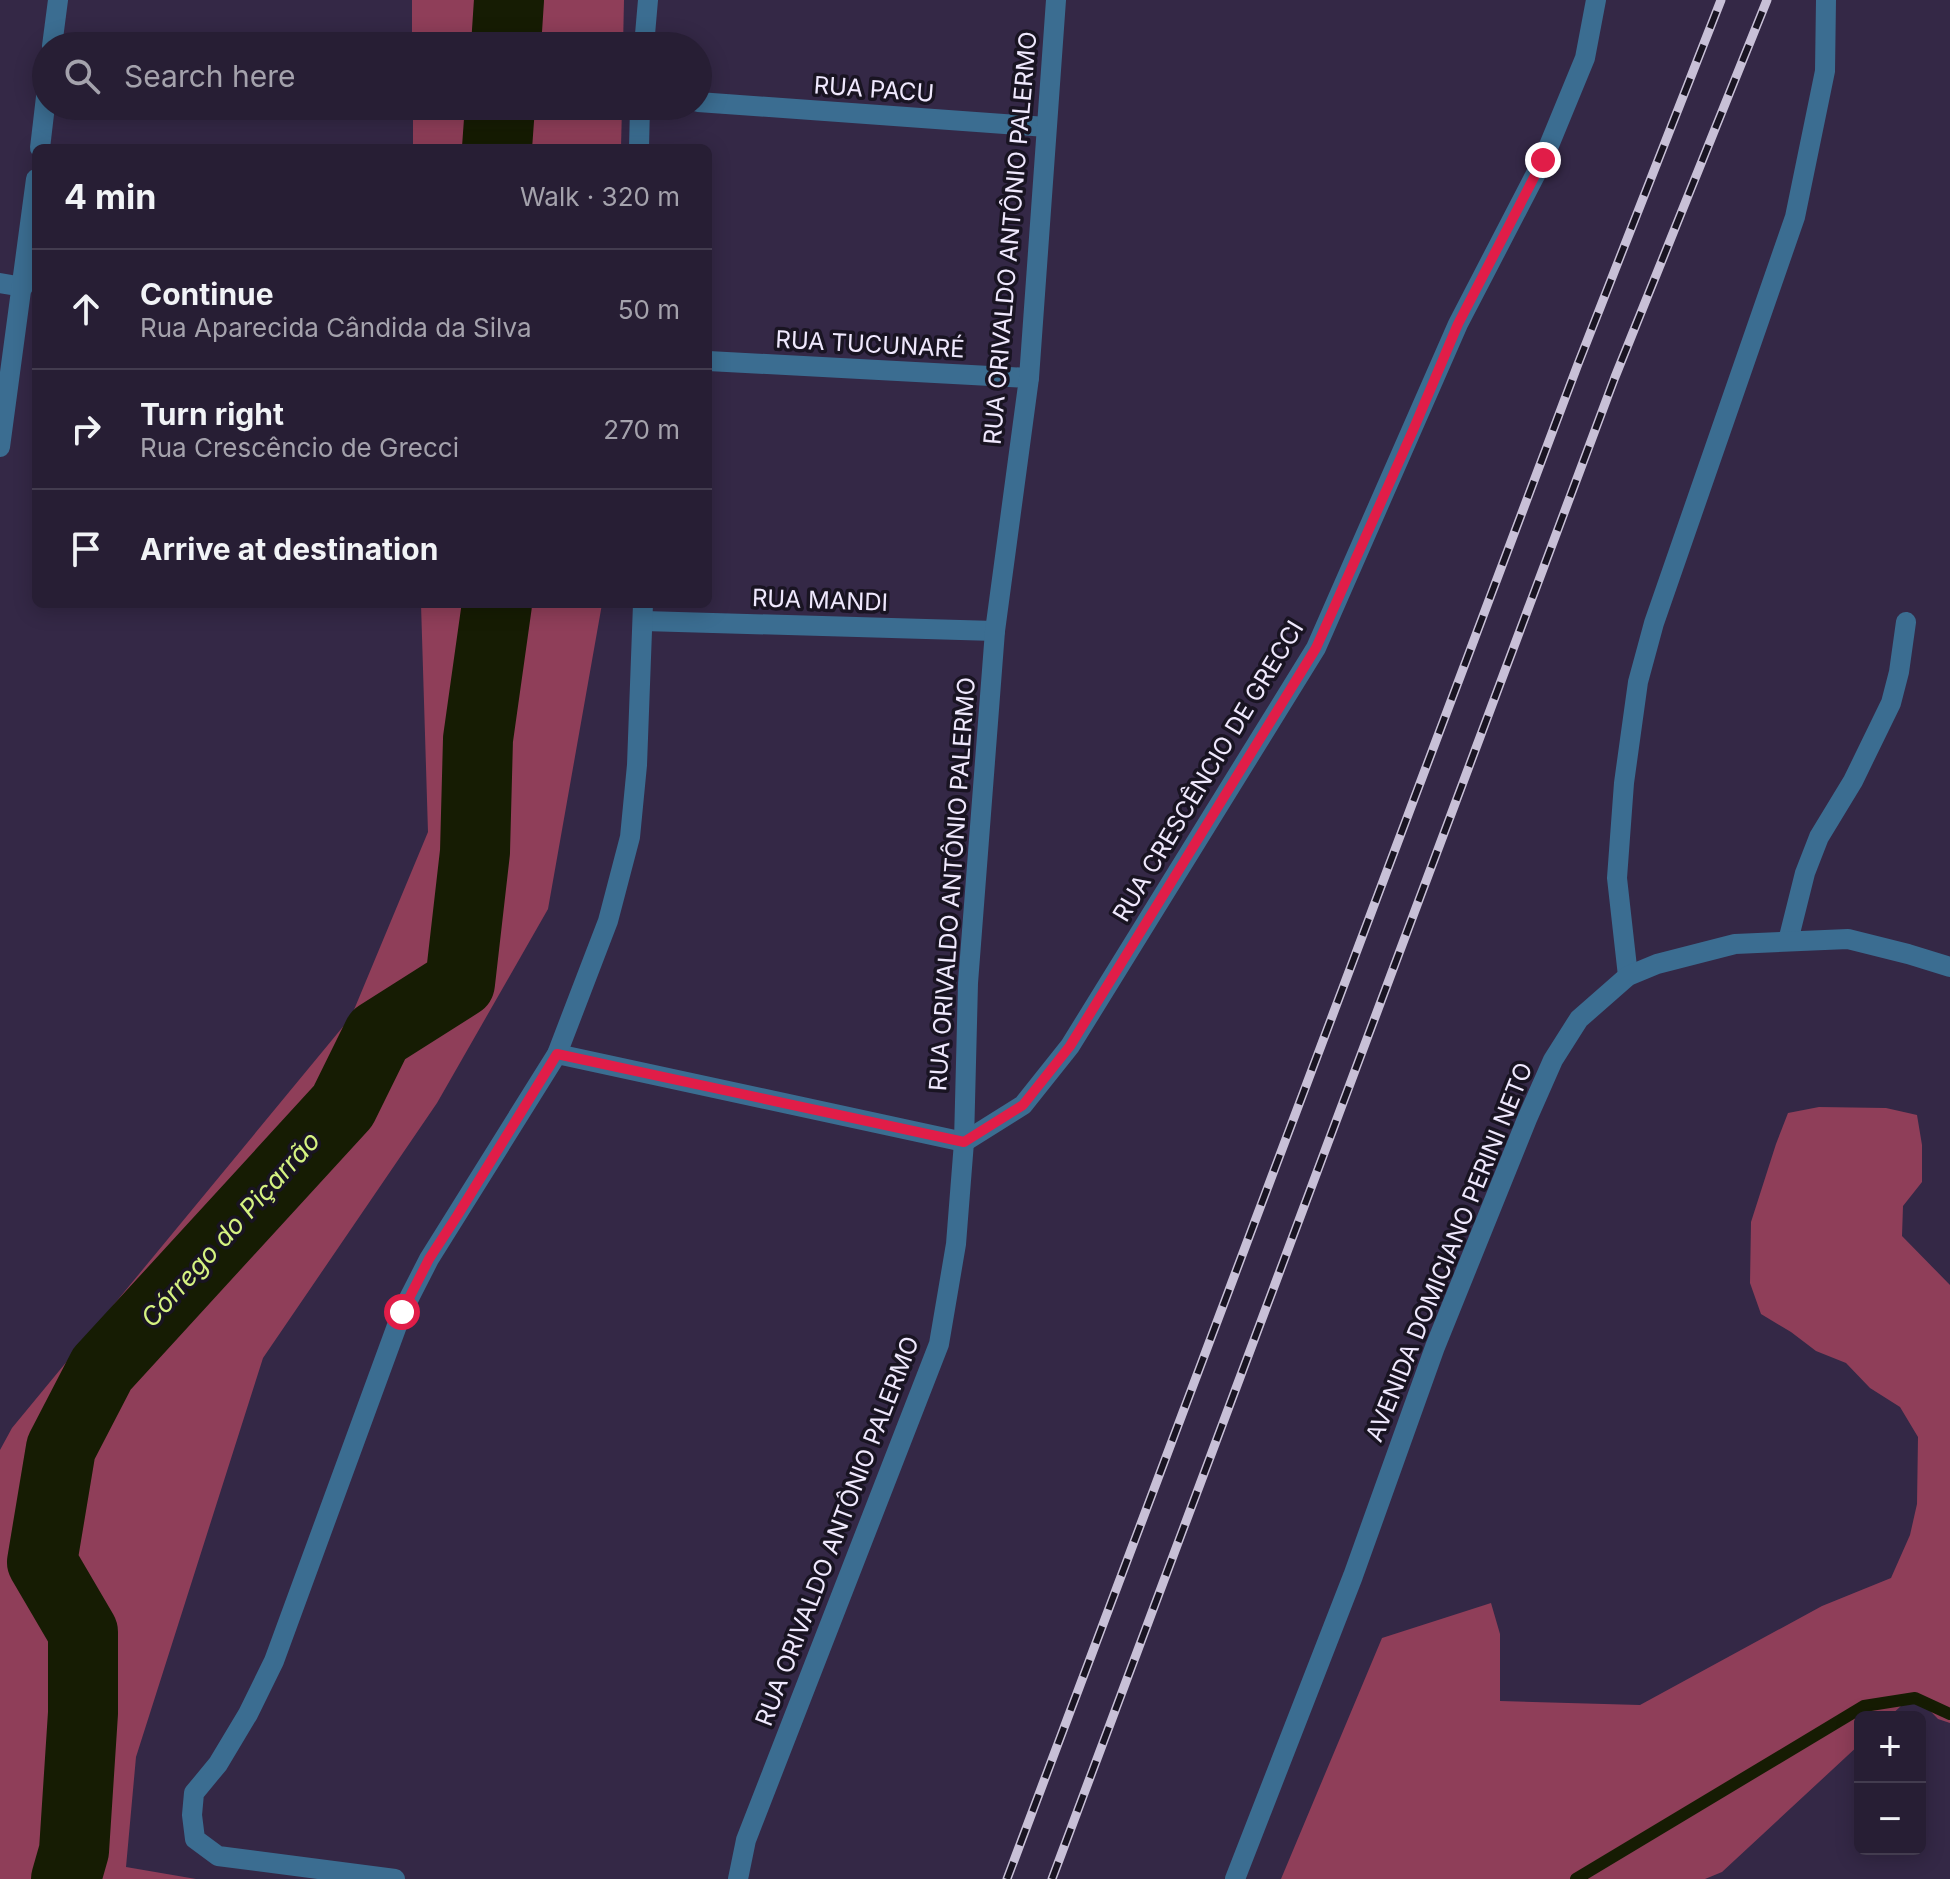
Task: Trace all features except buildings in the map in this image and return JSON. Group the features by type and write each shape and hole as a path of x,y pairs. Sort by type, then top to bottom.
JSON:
{"street":[{"path":"54,32 58,0"},
{"path":"645,32 648,0"},
{"name":"RUA ORIVALDO ANTÔNIO PALERMO","path":"738,1879 746,1840 939,1344 956,1244 964,1142 968,983 995,631 1029,378 1056,0"},
{"name":"RUA CRESCÊNCIO DE GRECCI","path":"964,1142 1023,1105 1070,1046 1316,648 1458,324 1543,160 1585,58 1596,0"},
{"path":"1628,976 1617,878 1624,783 1638,682 1654,623 1795,217 1825,71 1826,0"},
{"name":"RUA PACU","path":"712,103 1046,127"},
{"path":"40,144 43,120"},
{"path":"639,144 640,120"},
{"path":"0,447 32,212"},
{"path":"0,283 23,287"},
{"name":"RUA TUCUNARÉ","path":"712,361 1029,378"},
{"path":"395,1879 218,1856 195,1839 192,1815 194,1793 218,1764 248,1714 274,1661 402,1312 429,1259 557,1054 608,921 630,837 637,765 644,613"},
{"name":"RUA MANDI","path":"644,613 995,631"},
{"path":"1788,941 1805,873 1819,837 1853,781 1891,703 1906,622"},
{"name":"AVENIDA DOMICIANO PERINI NETO","path":"1235,1879 1353,1576 1435,1347 1527,1119 1553,1060 1579,1019 1628,976 1657,964 1735,944 1848,939 1950,967"},
{"path":"557,1054 964,1142"}],"shaded area":[{"path":"412,0 624,0 623,32 412,32"},
{"path":"413,120 622,120 621,144 413,144"},
{"path":"421,608 601,608 548,909 437,1103 263,1358 136,1757 126,1867 196,1879 0,1879 0,1450 12,1428 351,1017 428,832"},
{"path":"1819,1107 1886,1108 1917,1115 1922,1145 1922,1182 1903,1206 1902,1236 1950,1285 1950,1723 1938,1719 1914,1694 1896,1711 1854,1711 1854,1750 1722,1872 1705,1879 1281,1879 1382,1638 1491,1603 1500,1634 1500,1701 1640,1705 1822,1606 1891,1578 1910,1535 1917,1504 1918,1437 1900,1407 1870,1388 1846,1363 1816,1351 1761,1314 1750,1283 1751,1222 1788,1113"}],"waterway":[{"name":"Córrego do Piçarrão","path":"507,32 509,0"},
{"name":"Córrego do Piçarrão","path":"497,144 499,120"},
{"name":"Córrego do Piçarrão","path":"66,1879 74,1851 83,1713 83,1632 42,1562 61,1448 102,1369 343,1106 378,1035 460,983 475,852 478,739 496,608"},
{"path":"1576,1879 1864,1706 1915,1698 1950,1714"}],"railway":[{"path":"1007,1879 1578,364 1721,0"},
{"path":"1052,1879 1615,377 1767,0"}],"route":[{"path":"402,1312 429,1259 557,1054 964,1142 1023,1105 1070,1046 1316,648 1458,324 1543,160"}]}
